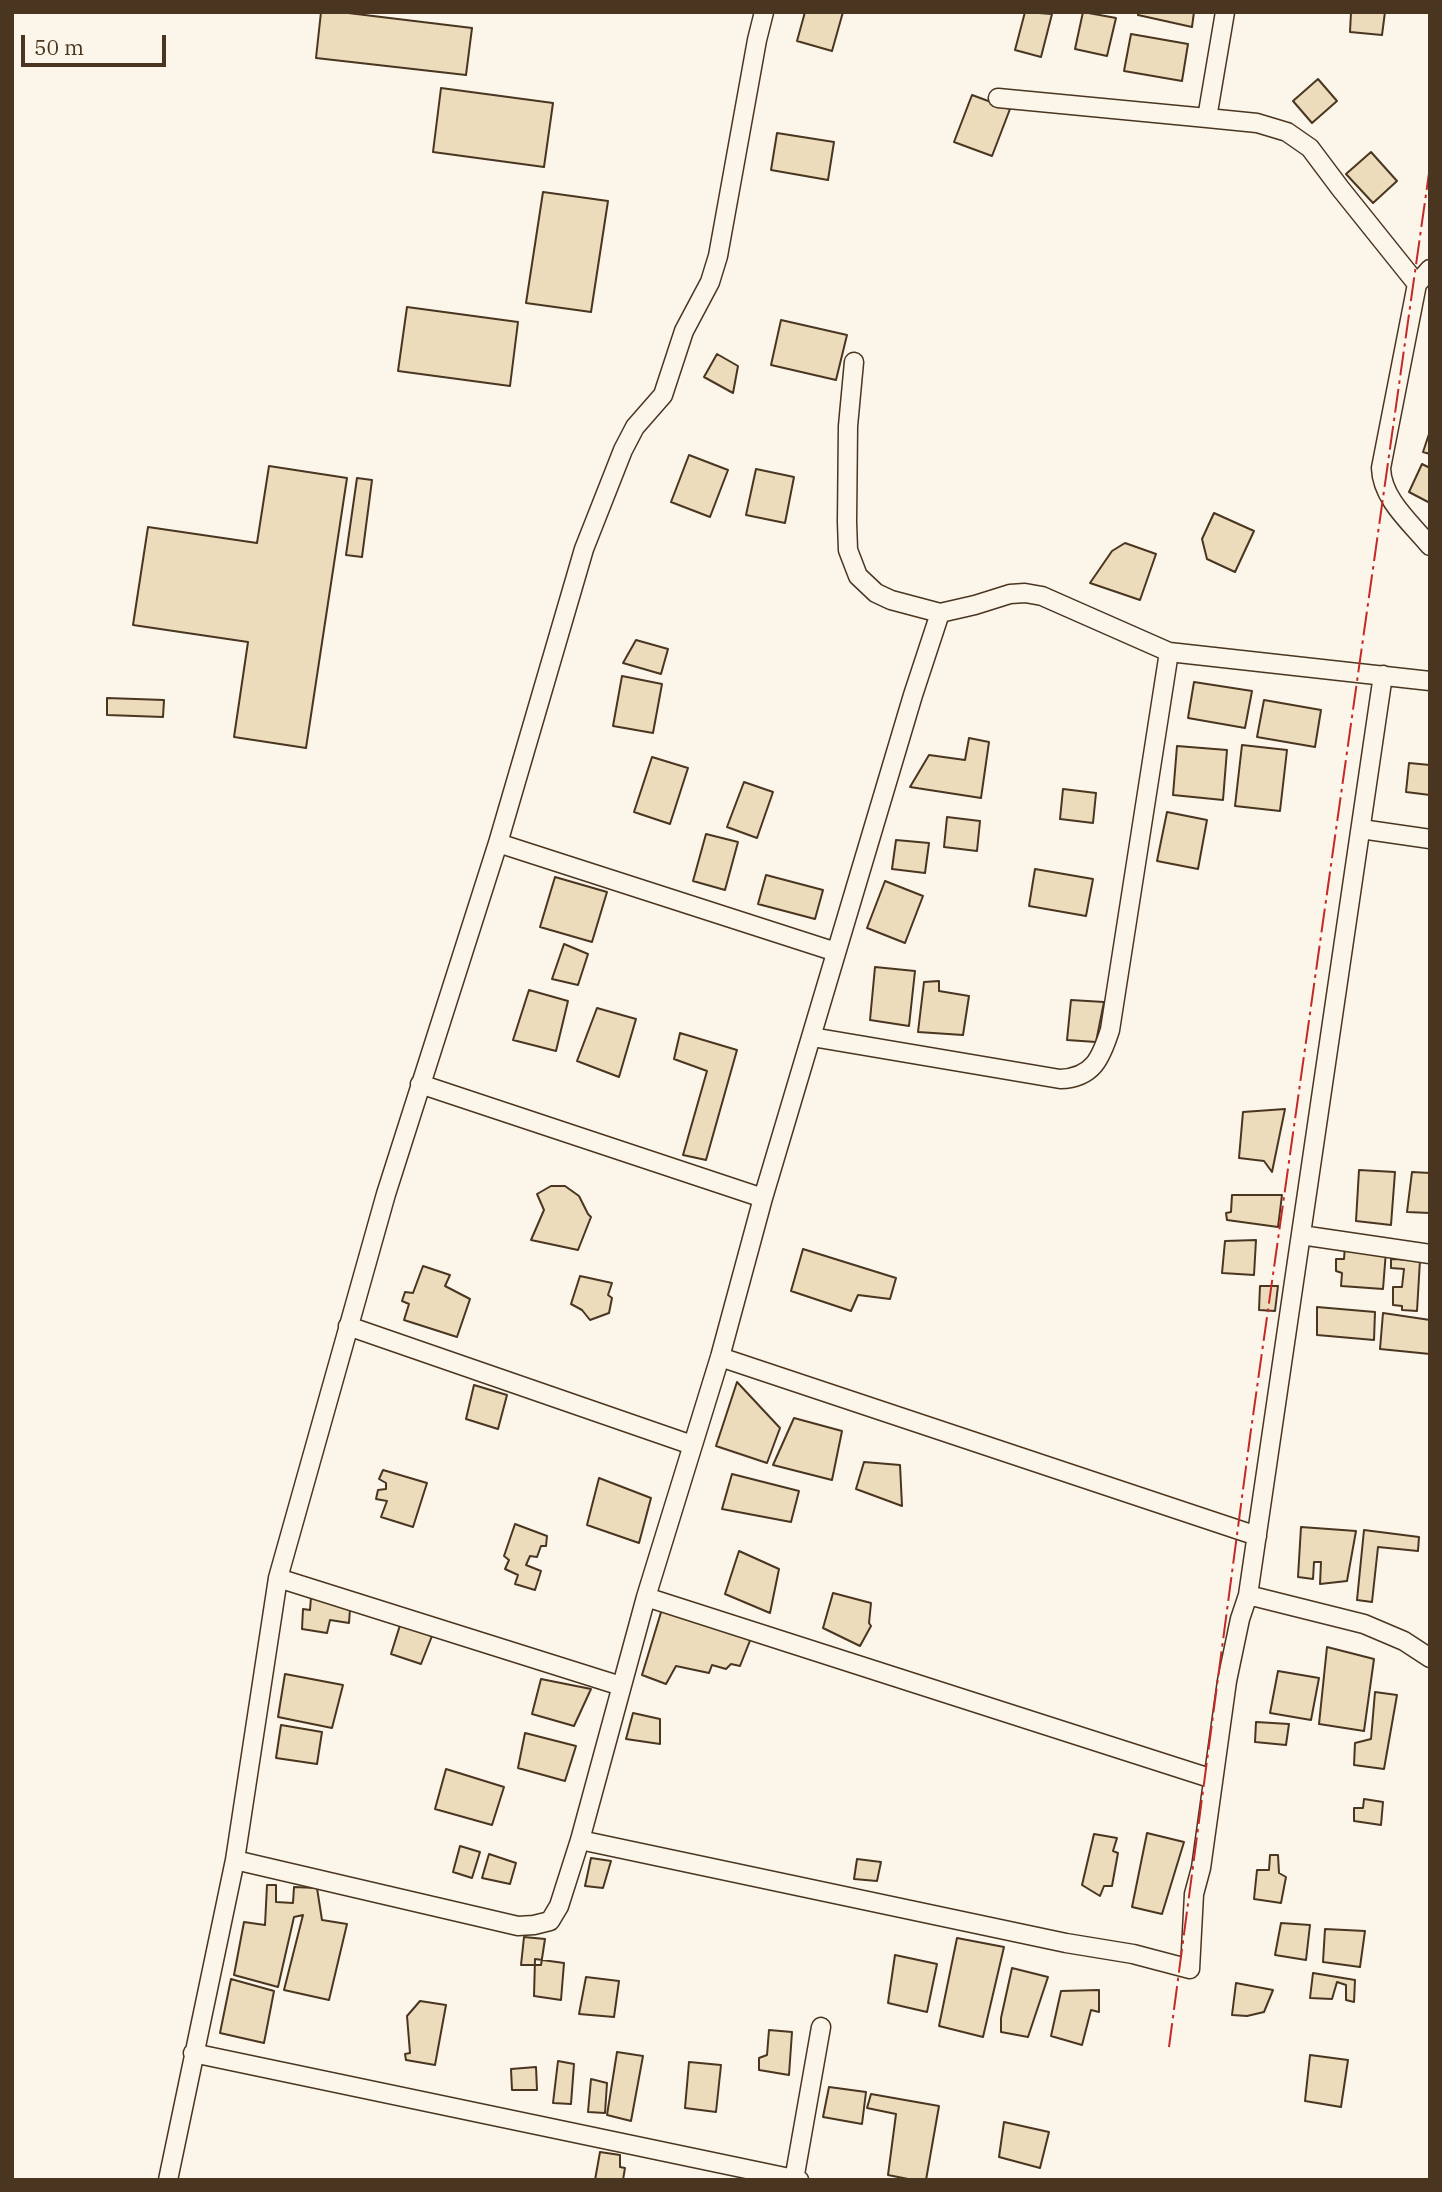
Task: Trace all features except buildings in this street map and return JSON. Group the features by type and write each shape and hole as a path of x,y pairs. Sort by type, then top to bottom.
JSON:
{"street":[{"path":"168,2180 235,1860 278,1578 386,1194 498,844 584,550 623,450 635,428 663,395 684,331 710,282 718,256 764,12"},
{"path":"1207,118 1226,12"},
{"path":"998,98 1257,123 1287,132 1310,148 1416,284"},
{"path":"1430,270 1416,284 1381,468 1382,482 1391,499 1430,545"},
{"path":"854,362 848,426 848,550 858,576 876,593 891,600 940,613 1010,594 1025,593 1042,597 1169,652 1430,681"},
{"path":"235,1860 518,1926 550,1921 559,1906 580,1840 646,1597 720,1357 763,1198 940,613"},
{"path":"812,1037 1060,1079 1075,1078 1090,1070 1104,1048 1110,1030 1169,652"},
{"path":"580,1840 1066,1943 1133,1954 1190,1969 1194,1894 1229,1671 1248,1595 1383,675"},
{"path":"1361,829 1430,839"},
{"path":"498,844 836,952"},
{"path":"420,1084 763,1198"},
{"path":"1301,1235 1430,1254"},
{"path":"348,1326 692,1445"},
{"path":"720,1357 1257,1536"},
{"path":"278,1578 621,1686"},
{"path":"1248,1595 1364,1624 1404,1641 1430,1658"},
{"path":"646,1597 1213,1779"},
{"path":"193,2053 796,2179 821,2027"}],"power":[{"path":"1169,2047 1250,1437 1430,166"}]}
